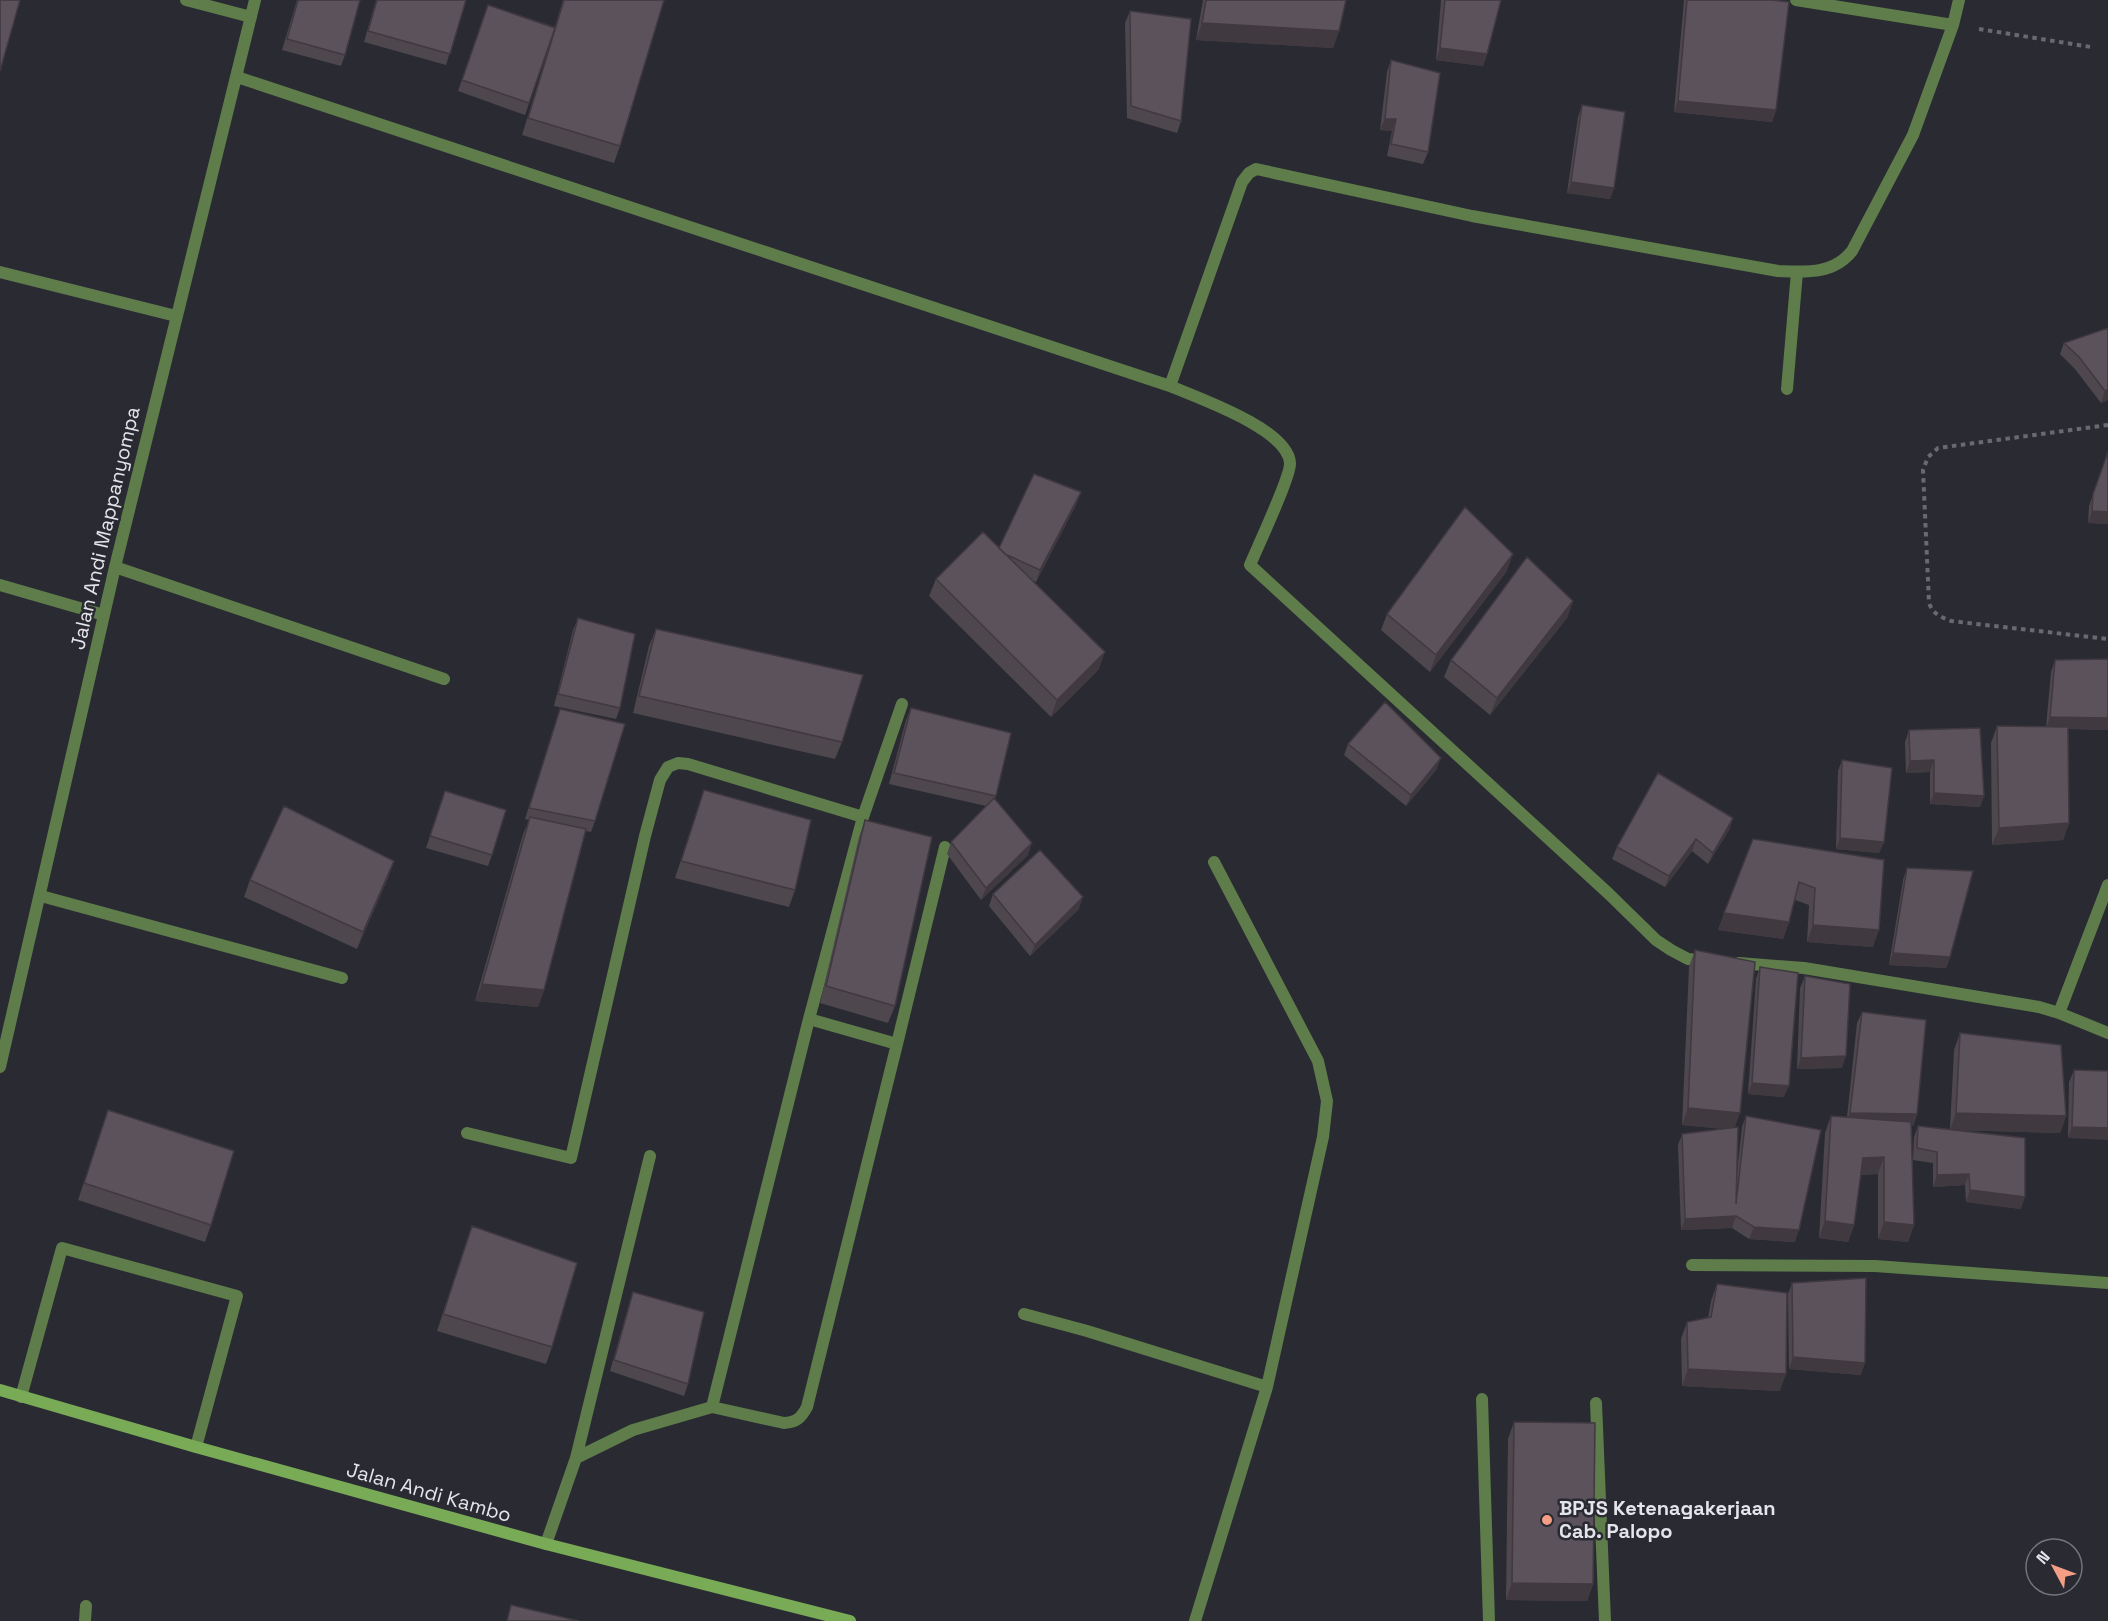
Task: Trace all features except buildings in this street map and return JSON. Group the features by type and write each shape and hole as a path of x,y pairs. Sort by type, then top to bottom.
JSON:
{"street":[{"path":"186,0 251,17"},
{"name":"Jalan Andi Mappanyompa","path":"0,1067 115,567 255,0"},
{"path":"1796,0 1953,25"},
{"path":"1170,386 1242,182 1249,172 1256,169 1472,216 1778,271 1829,269 1845,260 1852,251 1913,135 1953,25 1959,0"},
{"path":"237,77 1170,386 1250,421 1269,433 1288,454 1290,468 1250,565 1664,945 1688,959 1804,968 2038,1007 2108,1033"},
{"path":"0,272 176,316"},
{"path":"1786,389 1797,272"},
{"path":"115,567 444,679"},
{"path":"0,585 104,615"},
{"path":"712,1407 862,817 902,704"},
{"path":"467,1132 571,1158 645,836 660,780 668,767 678,763 688,764 862,817"},
{"path":"576,1458 633,1430 712,1407 784,1423 799,1420 807,1407 945,847"},
{"path":"1195,1621 1267,1387 1323,1137 1327,1101 1318,1061 1214,862"},
{"path":"2059,1013 2108,885"},
{"path":"41,896 342,978"},
{"path":"809,1019 897,1044"},
{"path":"546,1544 576,1458 650,1156"},
{"path":"21,1397 62,1248 237,1296 196,1447"},
{"path":"1692,1265 1875,1266 2108,1283"},
{"path":"1024,1314 1087,1331 1267,1387"},
{"name":"Jalan Andi Kambo","path":"0,1390 546,1544 850,1621"},
{"path":"1482,1399 1489,1621"},
{"path":"1596,1403 1605,1621"},
{"path":"85,1621 86,1606"}],"path":[{"path":"1953,25 2091,47"},
{"path":"2108,426 1938,448 1928,457 1923,470 1931,610 1952,621 2108,639"}],"place":[{"name":"BPJS Ketenagakerjaan Cab. Palopo","path":"1547,1520"}]}
